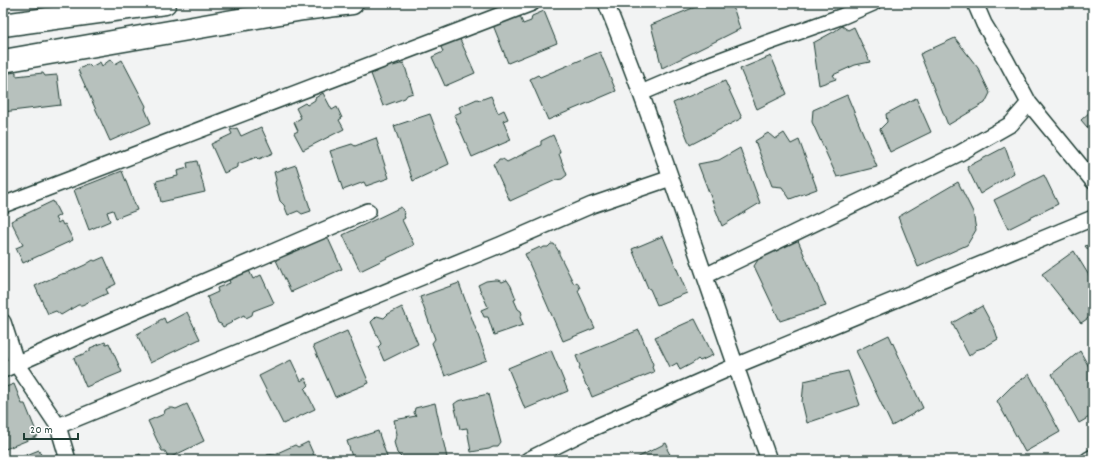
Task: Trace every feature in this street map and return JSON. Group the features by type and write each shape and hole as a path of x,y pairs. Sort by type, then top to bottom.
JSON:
{"street":[{"path":"3,25 165,3"},
{"path":"3,61 302,9 352,3"},
{"path":"3,205 532,3"},
{"path":"606,3 641,93 769,460"},
{"path":"641,93 702,67 843,16 872,3"},
{"path":"975,3 984,24 1006,60 1029,103 1093,181"},
{"path":"704,276 960,153 1011,124 1029,103"},
{"path":"58,426 500,245 592,205 671,178"},
{"path":"3,370 368,211"},
{"path":"528,460 584,432 735,366 1093,218"},
{"path":"3,322 17,365 58,426 68,460"},
{"path":"1088,460 1093,457"}],"building":[{"path":"705,3 732,3 740,29 662,68 651,25"},
{"path":"544,11 557,43 508,63 493,25 519,14 523,24 531,21 532,16"},
{"path":"842,26 848,30 854,27 870,62 855,65 833,75 836,79 819,85 813,43"},
{"path":"459,37 475,73 445,86 432,57 443,52 441,47 442,44"},
{"path":"955,38 978,68 990,93 985,103 948,125 920,54"},
{"path":"600,52 616,91 548,120 530,79 538,75 540,77"},
{"path":"771,56 787,94 757,109 740,69"},
{"path":"111,59 115,64 122,60 146,106 145,109 151,123 110,141 78,70 88,64 91,67 100,62 102,66"},
{"path":"393,63 393,66 404,63 413,93 407,95 405,98 383,106 371,74 380,70 384,66"},
{"path":"16,72 16,76 43,73 45,76 57,75 61,105 3,112 3,74"},
{"path":"725,81 742,118 690,145 673,103"},
{"path":"323,93 332,110 337,107 342,118 339,120 344,129 303,150 294,133 298,131 294,122 301,118 296,108 305,103 307,105"},
{"path":"847,95 877,167 837,177 812,122 813,110"},
{"path":"491,96 498,113 504,110 508,119 503,121 511,140 472,157 454,115 461,112 459,107 477,99 480,100"},
{"path":"916,98 931,132 890,152 880,129 887,122 886,114"},
{"path":"1093,109 1093,134 1081,120"},
{"path":"430,114 449,164 413,181 394,126"},
{"path":"261,127 273,153 259,159 257,157 238,164 238,167 224,173 211,144 232,134 230,130 237,128 241,136"},
{"path":"768,133 775,139 784,133 791,144 799,140 817,189 790,199 782,187 772,186 755,141"},
{"path":"553,135 560,151 559,154 567,175 562,179 556,180 510,201 493,164 499,159 503,159 507,162 541,145 541,141"},
{"path":"376,138 389,178 366,186 364,182 343,190 330,151 352,144 355,146"},
{"path":"1005,147 1014,173 980,194 967,167"},
{"path":"740,148 760,203 722,226 698,164 719,160"},
{"path":"197,161 205,192 161,202 156,181 178,176 177,171 188,168 187,163"},
{"path":"296,165 311,211 302,214 298,211 288,215 284,205 280,201 275,183 276,180 274,172"},
{"path":"122,171 137,210 116,218 113,210 107,212 110,221 89,230 74,190"},
{"path":"1044,175 1058,204 1008,229 994,200"},
{"path":"958,182 973,212 976,230 967,245 918,267 898,217"},
{"path":"53,201 60,215 55,218 58,223 61,221 63,225 65,224 73,240 23,263 16,248 23,245 11,221"},
{"path":"401,207 405,214 405,218 402,220 414,245 360,271 343,235"},
{"path":"327,236 342,269 291,292 275,258 289,251 293,252"},
{"path":"663,236 687,293 657,305 650,289 648,288 632,249"},
{"path":"797,238 826,306 780,321 754,266 763,252"},
{"path":"1093,243 1093,256 1085,246"},
{"path":"551,244 554,244 559,252 574,284 577,282 580,288 578,291 595,328 563,341 525,254 540,247 541,249 548,247"},
{"path":"1074,251 1093,282 1093,315 1081,323 1042,274"},
{"path":"104,257 116,284 106,289 108,293 82,305 78,305 61,315 56,311 48,314 35,286 85,265 93,260 95,261"},
{"path":"247,266 253,279 261,275 274,303 253,311 252,315 246,318 244,315 223,327 218,323 207,297 218,292 217,288 230,283 227,275"},
{"path":"494,280 502,282 507,280 511,286 516,299 514,300 522,314 520,317 523,325 494,335 488,317 484,317 481,310 488,307 478,285 486,281"},
{"path":"459,283 487,360 445,376 432,343 435,339 420,297"},
{"path":"982,306 995,330 998,339 985,347 976,350 969,356 952,323"},
{"path":"402,307 418,344 384,361 378,347 381,344 371,322 377,316 384,318 388,314"},
{"path":"187,312 200,339 150,363 137,334 158,323 158,321 164,318 166,323"},
{"path":"695,319 713,355 700,361 698,359 680,370 677,363 670,367 655,337"},
{"path":"639,330 653,364 652,367 654,372 592,397 579,368 580,366 576,356"},
{"path":"347,331 369,383 335,397 313,346"},
{"path":"889,335 923,408 892,426 856,351"},
{"path":"105,342 106,344 109,343 122,372 86,387 74,358 90,351 90,348"},
{"path":"551,350 568,391 525,409 508,368"},
{"path":"1080,351 1093,374 1093,415 1079,423 1052,374"},
{"path":"291,360 301,381 305,378 309,385 305,389 315,409 283,424 259,376"},
{"path":"848,371 860,405 807,423 802,402 804,381"},
{"path":"1029,374 1060,432 1025,452 997,401 1011,387"},
{"path":"14,384 22,404 25,404 38,436 3,450 3,388"},
{"path":"488,394 501,443 498,447 471,452 467,428 460,429 454,404 458,401"},
{"path":"435,403 447,458 453,460 398,460 401,457 397,453 394,442 397,434 394,420 416,416 414,413 415,408"},
{"path":"187,404 204,441 169,458 165,451 162,451 148,421 164,414 165,410 169,408 176,409"},
{"path":"378,431 388,460 353,460 347,441"},
{"path":"308,442 316,460 268,460 267,455 275,454 295,445 298,447"},
{"path":"666,443 668,447 667,449 673,460 633,460"},
{"path":"39,450 43,460 14,460"},
{"path":"140,454 143,460 127,460"}]}
